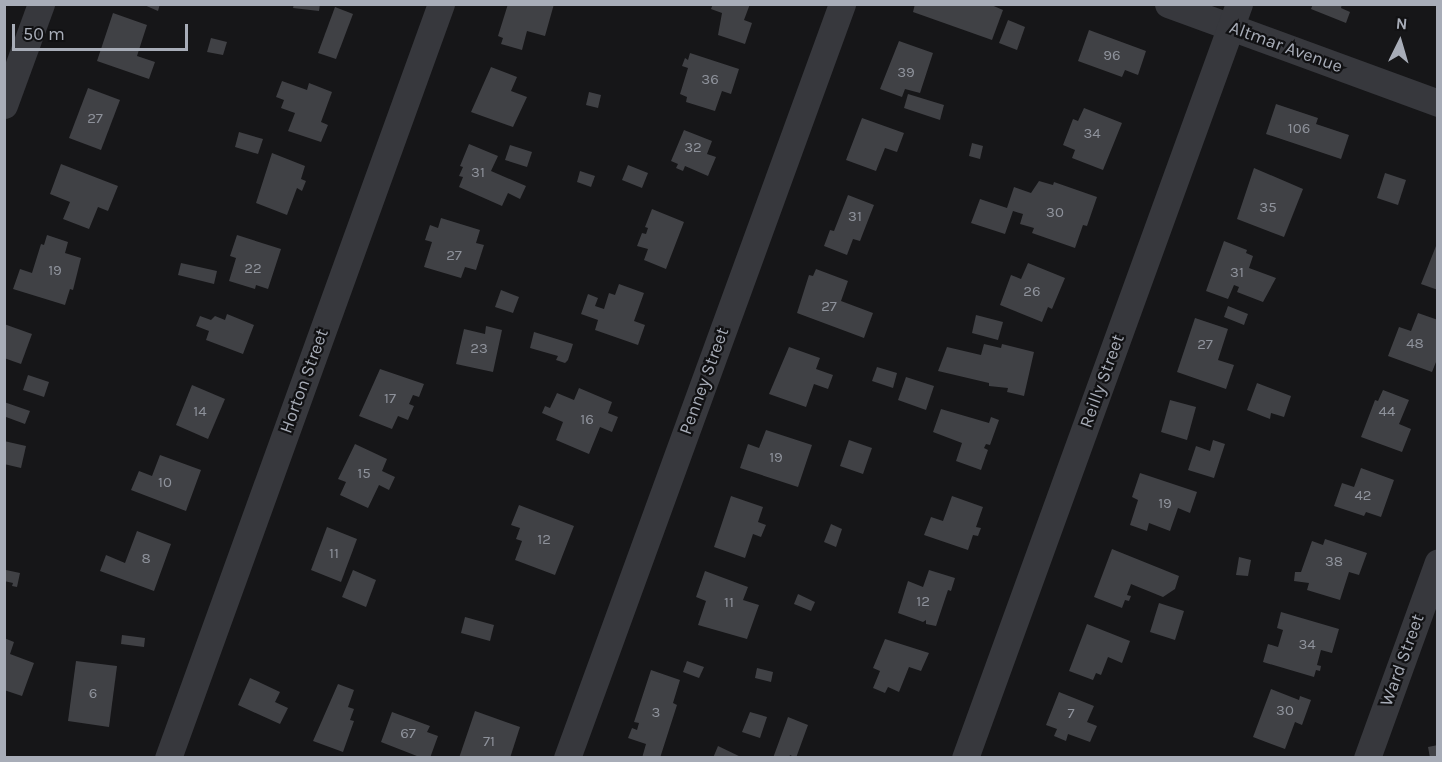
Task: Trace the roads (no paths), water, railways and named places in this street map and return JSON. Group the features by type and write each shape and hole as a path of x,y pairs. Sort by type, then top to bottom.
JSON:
{"street":[{"path":"4,105 42,4"},
{"name":"Horton Street","path":"168,758 441,4"},
{"name":"Penney Street","path":"567,758 842,4"},
{"name":"Altmar Avenue","path":"1168,4 1235,16 1437,103"},
{"name":"Reilly Street","path":"965,758 1235,16"},
{"name":"Ward Street","path":"1367,758 1437,562"}]}
